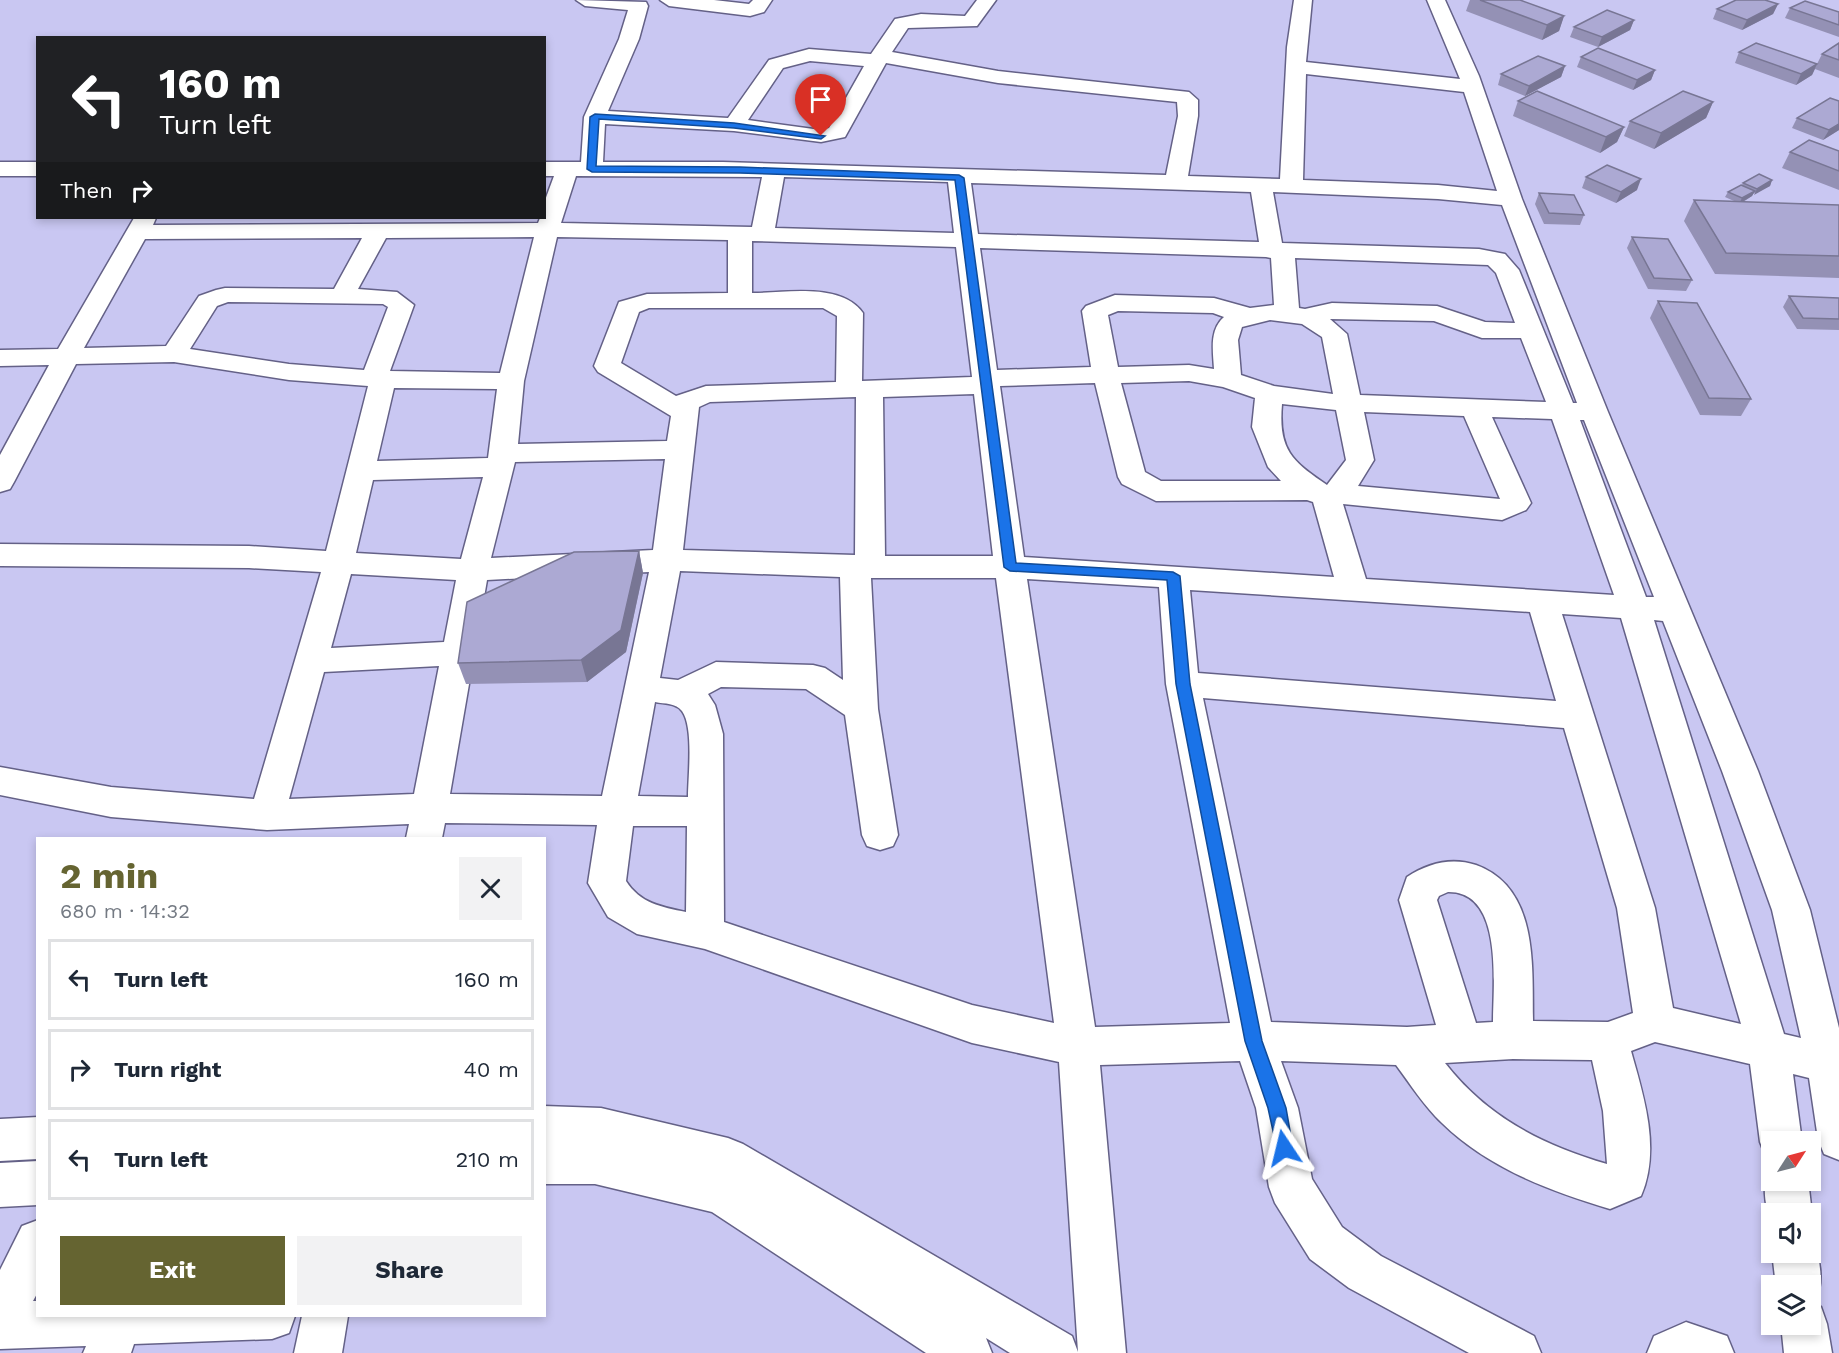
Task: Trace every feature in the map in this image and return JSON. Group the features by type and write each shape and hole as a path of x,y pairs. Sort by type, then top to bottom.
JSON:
{"street":[{"path":"427,823 472,570 501,460 511,381 547,231 568,169 595,117 629,39 640,3 585,0"},
{"path":"669,0 750,10 757,8 763,0"},
{"path":"595,117 734,126 821,136 832,134 837,132 902,23 921,20 970,22 987,0"},
{"path":"1291,188 1298,67 1297,47 1303,0"},
{"path":"1436,0 1473,87 1511,199 1791,909 1827,1063 1839,1139"},
{"path":"734,126 776,64 809,56 879,59 998,77 1182,96 1188,100 1188,116 1176,183"},
{"path":"1298,67 1473,87"},
{"path":"0,169 36,169"},
{"path":"568,169 774,171 1176,183 1445,193 1511,199"},
{"path":"741,300 751,233 774,171"},
{"path":"959,178 1010,567 1078,1047 1101,1353"},
{"path":"1262,186 1295,314"},
{"path":"0,482 67,356 142,225 378,231 751,233 1479,256 1496,259 1506,270 1563,411 1634,607 1769,1050 1780,1131"},
{"path":"342,296 378,231"},
{"path":"174,354 208,301 225,295 388,297 401,305 378,379 361,471 339,561 267,815"},
{"path":"685,412 607,366 628,307 647,301 828,300 850,313 859,389 863,566 861,709 880,835"},
{"path":"1474,407 1516,503 1502,510 1325,495 1156,491 1132,477 1106,375 1095,311 1115,303 1214,306 1245,315 1295,314 1332,310 1437,314 1482,330 1530,331"},
{"path":"1295,314 1327,327 1334,334 1360,460 1343,487 1325,495"},
{"path":"1228,380 1225,340 1231,323 1245,315"},
{"path":"0,358 174,354 289,372 378,379 511,381"},
{"path":"1594,412 1310,401 1269,394 1228,380 1189,373 705,394 686,402 667,560 617,810 607,883 621,905 651,922 705,932 972,1024 1078,1047 1254,1041 1407,1047 1513,1040 1608,1041 1655,1023 1827,1063"},
{"path":"1269,394 1266,427 1282,467 1325,495 1353,588"},
{"path":"361,471 680,450"},
{"path":"0,555 114,554 339,561 472,570 667,560 863,566 1010,567 1675,610"},
{"path":"1173,576 1183,684 1254,1041 1277,1108 1291,1187 1326,1243 1365,1272 1516,1353"},
{"path":"1542,601 1575,716 1636,908 1655,1023"},
{"path":"311,661 458,653"},
{"path":"682,693 716,674 813,677 861,709"},
{"path":"1183,684 1575,716"},
{"path":"640,688 682,693 698,705 706,734 705,932"},
{"path":"0,782 111,802 267,815 427,823 617,810 706,812"},
{"path":"1462,1043 1418,900 1420,888 1433,878 1457,876 1479,881 1500,903 1508,935 1513,1040"},
{"path":"1407,1047 1456,1108 1495,1139 1545,1164 1610,1187 1626,1181 1630,1164 1618,1079 1608,1041"},
{"path":"546,1127 601,1129 728,1159 1055,1353"},
{"path":"0,1140 36,1138"},
{"path":"546,1162 595,1162 721,1192 969,1353"},
{"path":"0,1185 36,1183"},
{"path":"0,1319 36,1246"},
{"path":"0,1326 112,1338 265,1317"},
{"path":"318,1353 325,1317"},
{"path":"1806,1335 1808,1353"},
{"path":"1671,1353 1686,1347 1710,1353"}],"building":[{"path":"1480,0 1520,0 1564,16 1547,25"},
{"path":"1736,0 1765,0 1778,4 1747,20 1717,9"},
{"path":"1805,1 1839,12 1839,25 1790,8"},
{"path":"1607,10 1634,20 1602,37 1574,27"},
{"path":"1756,43 1817,64 1801,74 1739,52"},
{"path":"1839,43 1839,60 1822,54"},
{"path":"1598,48 1655,70 1637,80 1581,57"},
{"path":"1538,56 1565,66 1529,86 1501,74"},
{"path":"1537,91 1624,127 1606,137 1518,101"},
{"path":"1683,91 1713,102 1661,133 1630,121"},
{"path":"1830,98 1839,101 1839,124 1829,130 1797,118"},
{"path":"1809,140 1839,151 1839,171 1790,152"},
{"path":"1607,165 1641,179 1621,192 1586,177"},
{"path":"1759,174 1772,180 1757,189 1743,183"},
{"path":"1741,185 1755,191 1742,198 1728,192"},
{"path":"1539,193 1574,195 1584,215 1549,213"},
{"path":"1694,200 1839,205 1839,256 1726,253"},
{"path":"1632,237 1668,239 1692,280 1654,278"},
{"path":"1789,296 1839,298 1839,319 1803,318"},
{"path":"1658,301 1697,303 1751,399 1709,398"},
{"path":"639,551 621,630 581,660 458,663 467,602 574,552"}],"route":[{"path":"821,136 734,126 595,117 592,169 740,170 959,178 1010,567 1173,576 1183,684 1254,1041 1277,1108 1284,1148"}]}
